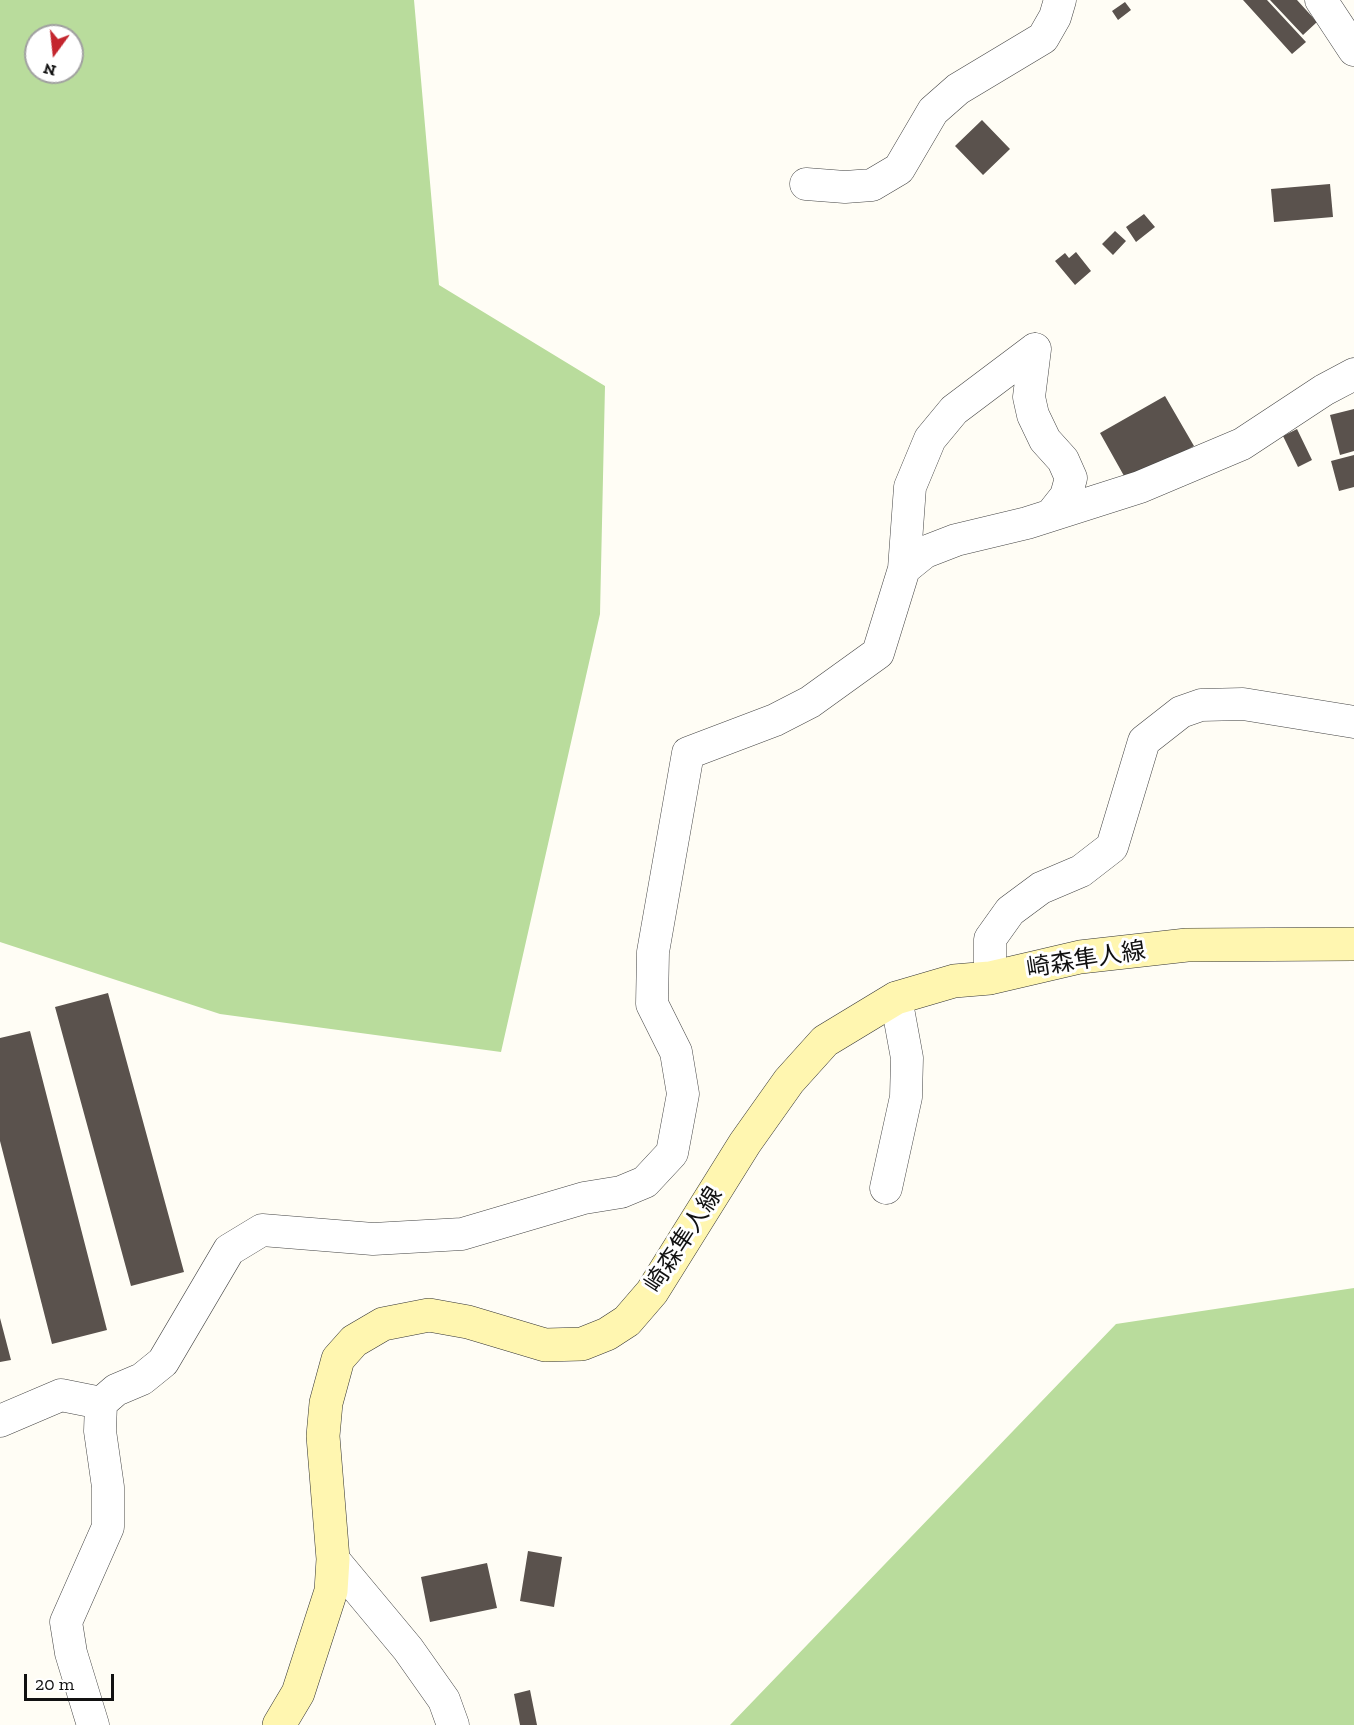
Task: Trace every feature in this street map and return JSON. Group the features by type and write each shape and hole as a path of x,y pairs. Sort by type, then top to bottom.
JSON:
{"main road":[{"name":"崎森隼人線","path":"279,1725 298,1693 311,1659 331,1591 333,1559 323,1436 326,1403 338,1359 354,1341 383,1324 429,1315 468,1322 545,1345 582,1344 607,1334 627,1321 652,1292 745,1143 789,1081 825,1041 896,998 954,981 990,978 1080,957 1187,945 1354,945"}],"street":[{"path":"806,184 845,187 872,185 899,169 933,111 958,88 1043,38 1055,17 1060,0"},
{"path":"1321,0 1354,50"},
{"path":"93,1725 71,1653 66,1622 108,1527 108,1487 100,1431 101,1403 116,1390 142,1378 163,1362 229,1250 262,1230 373,1239 462,1234 574,1200 621,1192 645,1182 672,1153 683,1094 676,1052 651,1004 653,952 688,753 775,720 810,702 878,653 904,569 910,487 930,440 954,410 1035,349 1029,397 1033,415 1046,440 1063,460 1071,478 1066,496 1051,515"},
{"path":"904,569 925,552 956,540 1051,515 1140,487 1242,444 1324,390 1354,374"},
{"path":"990,978 990,939 1010,911 1041,888 1081,871 1112,847 1144,741 1180,712 1201,705 1243,704 1354,722"},
{"path":"886,1188 906,1097 907,1058 896,998"},
{"path":"0,1421 61,1395 101,1403"},
{"path":"333,1559 408,1649 444,1700 453,1725"}],"green space":[{"path":"0,0 414,0 439,285 605,386 600,614 501,1052 220,1014 0,942"},
{"path":"1354,1288 1354,1725 730,1725 1116,1324"}],"building":[{"path":"1243,0 1267,0 1306,42 1292,54"},
{"path":"1270,0 1297,0 1317,22 1303,35"},
{"path":"1125,2 1131,10 1118,20 1112,11"},
{"path":"982,120 1010,149 983,175 955,146"},
{"path":"1330,184 1333,217 1274,222 1271,189"},
{"path":"1144,214 1155,227 1136,242 1126,227"},
{"path":"1115,231 1126,241 1113,255 1102,244"},
{"path":"1076,252 1091,271 1075,285 1055,261 1065,253 1069,258"},
{"path":"1165,396 1194,446 1128,483 1100,433"},
{"path":"1354,409 1354,451 1340,455 1330,415"},
{"path":"1297,429 1312,460 1298,467 1283,436"},
{"path":"1354,455 1354,487 1339,491 1331,461"},
{"path":"108,993 184,1272 131,1286 55,1007"},
{"path":"30,1031 107,1330 52,1344 0,1141 0,1038"},
{"path":"0,1318 11,1360 0,1362"},
{"path":"528,1551 562,1557 554,1607 520,1601"},
{"path":"487,1563 497,1608 430,1622 421,1577"},
{"path":"530,1690 537,1725 520,1725 514,1694"}]}
